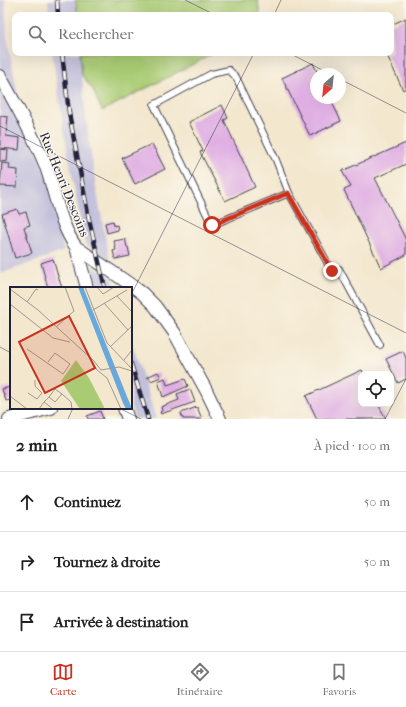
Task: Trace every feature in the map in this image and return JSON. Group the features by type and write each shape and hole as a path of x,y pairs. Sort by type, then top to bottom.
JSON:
{"street":[{"name":"Rue Henri Descoins","path":"0,76 27,127 45,166 65,227 71,240 76,247 142,293 155,306 174,332 220,419"},
{"path":"76,247 87,287"},
{"path":"9,419 47,409"},
{"path":"124,409 128,419"}],"lane":[{"path":"288,193 212,225 154,105 211,74 230,70 236,77 276,160 288,193 332,271 339,269 380,345"}],"shaded area":[{"path":"0,0 5,0 7,36 17,91 49,184 64,251 0,274"},
{"path":"48,0 76,0 77,12 49,12"},
{"path":"52,56 80,56 86,119 96,187 110,262 85,243 66,143"},
{"path":"92,266 113,278 116,287 97,287"},
{"path":"132,343 156,419 135,419 132,409"}],"green space":[{"path":"76,0 258,0 260,12 77,12"},
{"path":"80,56 209,56 102,111 93,90 82,75"}],"building":[{"path":"406,18 406,88 403,90 387,56 394,56 394,24"},
{"path":"313,63 315,68 310,68 310,104 333,104 341,121 310,136 282,78"},
{"path":"222,105 228,118 224,120 255,187 225,201 200,152 203,151 189,122"},
{"path":"0,116 8,117 6,136 20,138 19,150 0,148"},
{"path":"406,143 406,164 375,178 406,240 406,255 381,268 344,190 351,187 342,171"},
{"path":"152,144 165,169 135,184 122,158"},
{"path":"0,149 8,150 7,162 0,161"},
{"path":"2,163 10,164 9,169 18,170 17,187 0,186"},
{"path":"17,209 19,214 26,212 30,225 24,227 32,253 15,258 2,214"},
{"path":"113,221 114,226 117,225 118,230 107,233 105,223"},
{"path":"125,239 130,256 115,259 113,251 116,250 114,241"},
{"path":"53,259 62,287 48,287 41,263"},
{"path":"403,351 406,358 406,379 398,383 394,375 394,371 392,371 386,359"},
{"path":"158,372 161,377 151,381 149,377 147,377"},
{"path":"358,372 358,407 380,407 386,419 317,419 306,396"},
{"path":"165,378 167,385 185,379 188,386 163,397 158,381"},
{"path":"10,387 10,400 6,401 2,389"},
{"path":"190,389 195,402 161,414 161,407 179,400 177,394"},
{"path":"197,407 202,419 183,419 181,413"},
{"path":"100,411 103,419 88,419 87,416"}],"railway":[{"path":"57,0 58,12"},
{"path":"62,56 69,113 89,219 105,287"},
{"path":"132,367 148,419"}],"route":[{"path":"212,225 288,193 332,271"}]}
